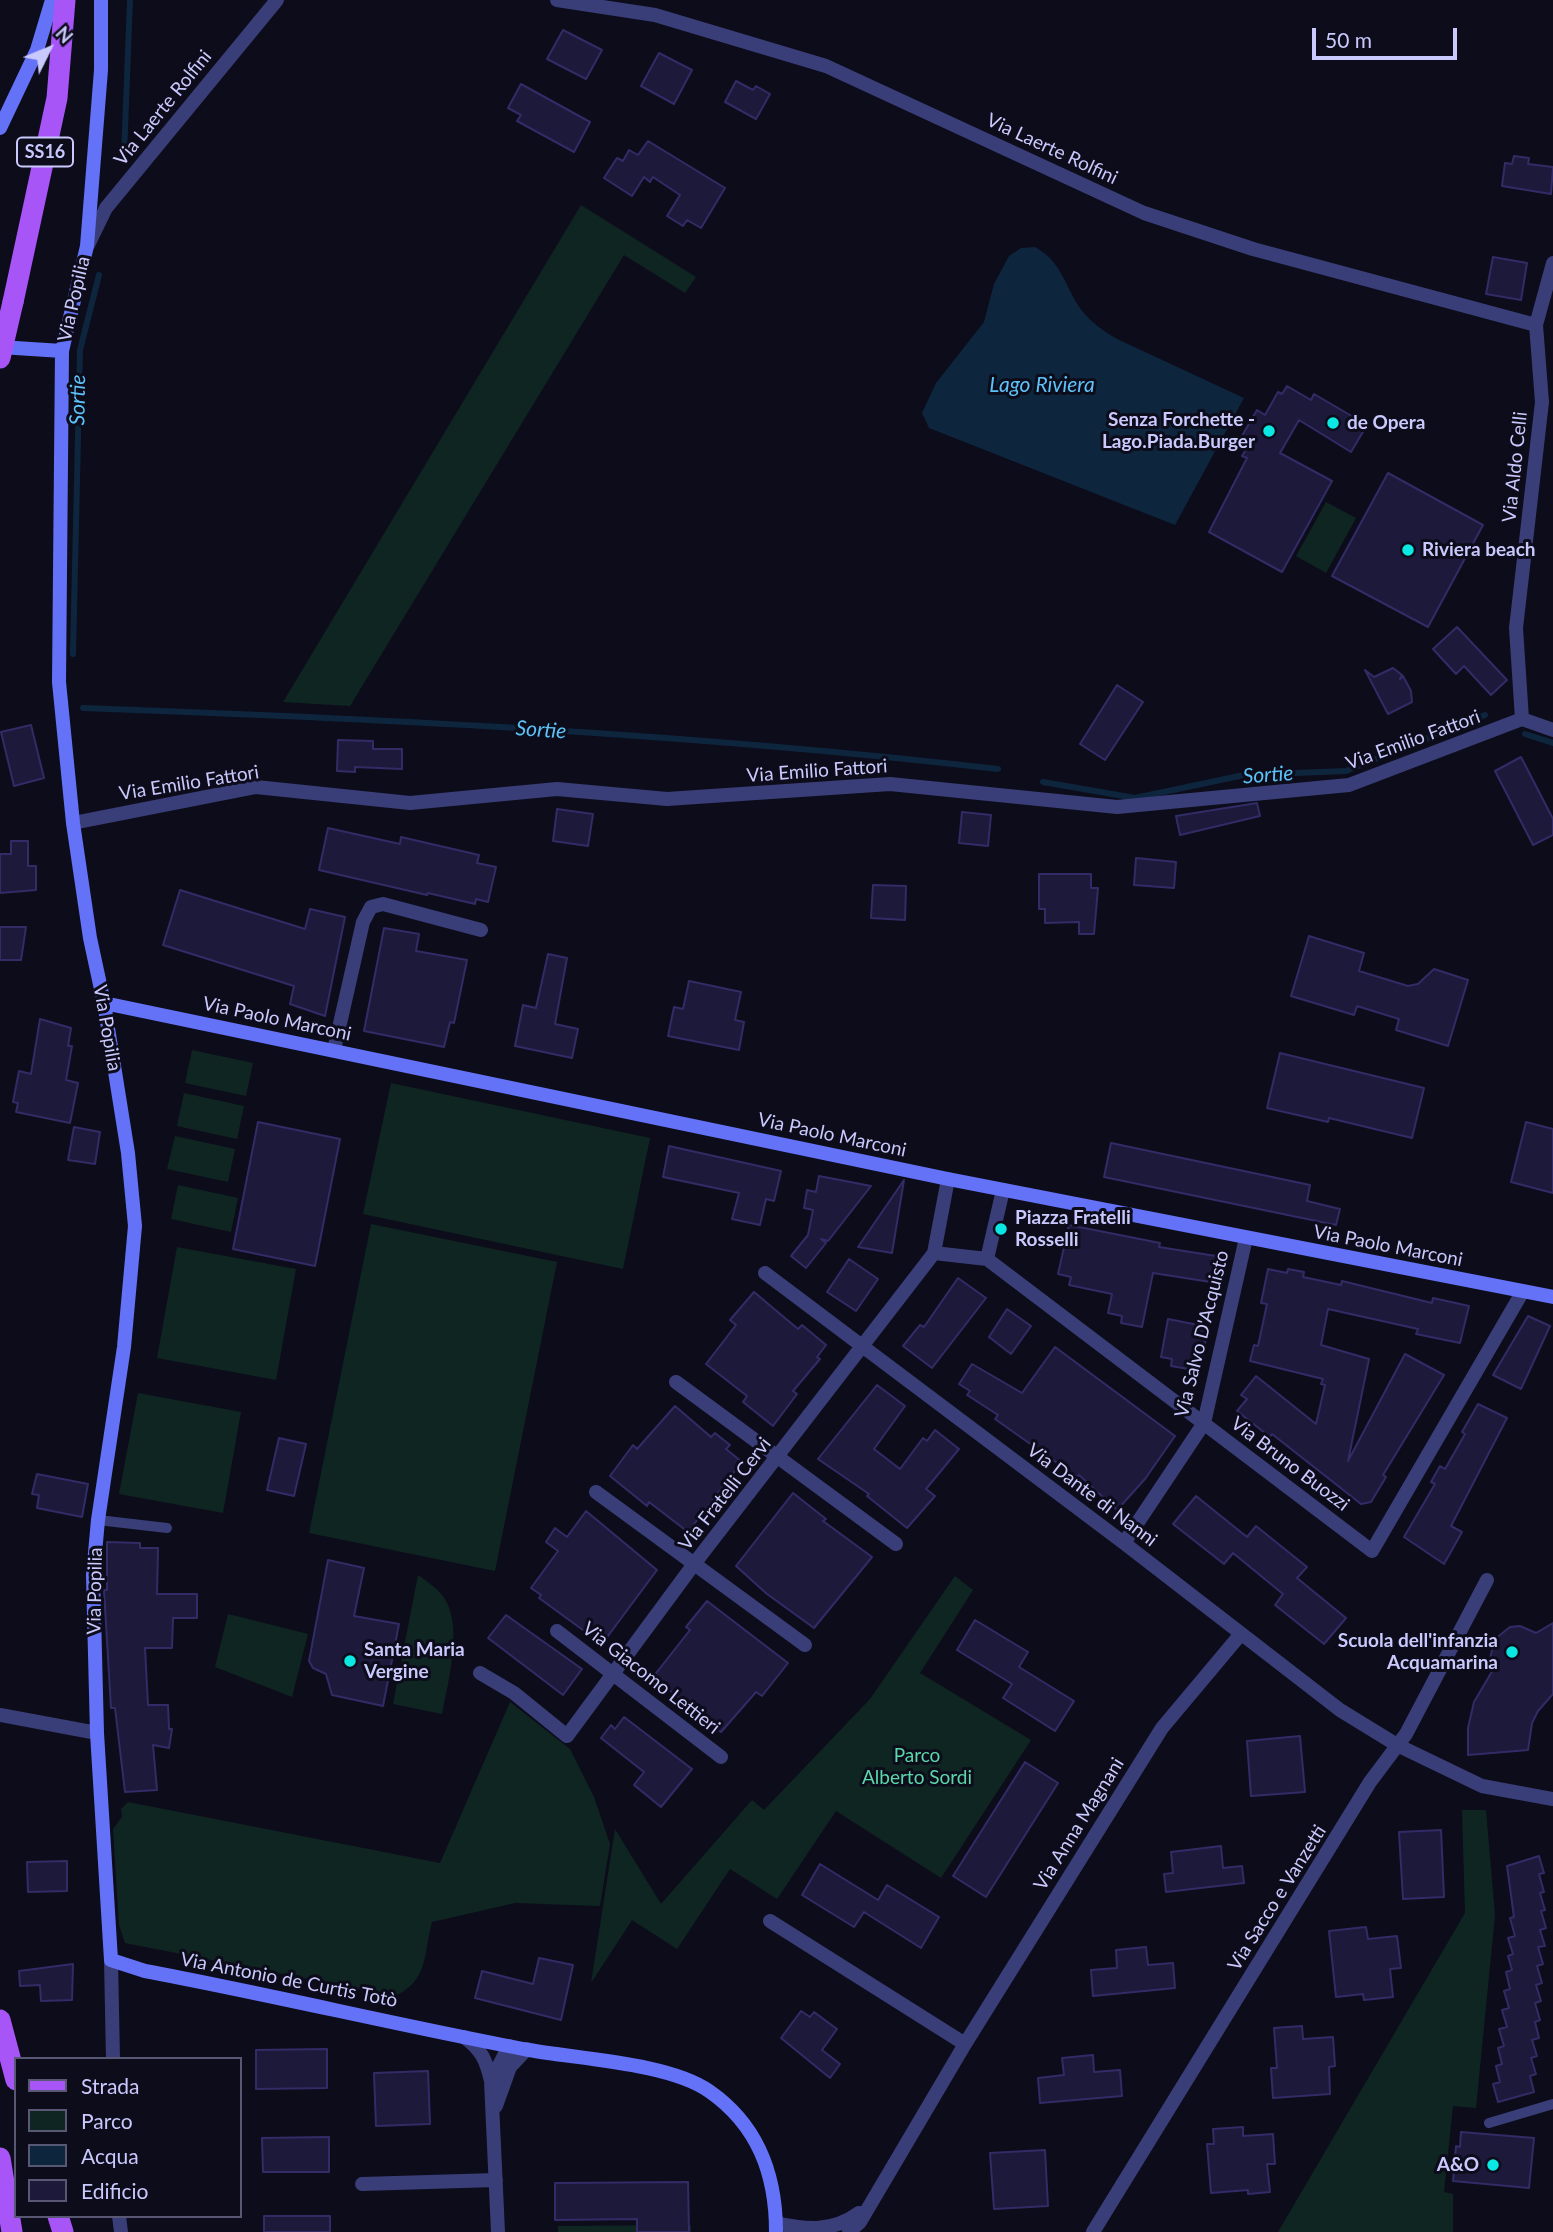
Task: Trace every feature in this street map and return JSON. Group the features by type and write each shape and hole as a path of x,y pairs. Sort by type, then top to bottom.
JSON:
{"main road":[{"name":"SS16","path":"0,358 57,98 65,0"},
{"path":"0,2020 14,2072"},
{"path":"0,2158 12,2232"}],"street":[{"path":"0,128 37,50 52,0"},
{"name":"Via Popilia","path":"101,0 101,70 87,246 62,351 59,682 73,823 90,938 104,1003 128,1153 135,1226 124,1347 98,1520 93,1576 97,1733 111,1960 113,2057"},
{"name":"Via Laerte Rolfini","path":"87,246 106,208 277,0"},
{"name":"Via Laerte Rolfini","path":"557,0 655,15 826,66 1144,213 1253,249 1536,325"},
{"name":"Via Aldo Celli","path":"1522,719 1516,628 1542,402 1536,325 1553,263"},
{"path":"0,346 62,351"},
{"path":"1522,719 1553,730"},
{"name":"Via Emilio Fattori","path":"73,823 256,787 410,803 557,789 667,799 890,784 1117,807 1349,785 1522,719"},
{"path":"334,1050 363,922 371,907 383,904 481,930"},
{"name":"Via Paolo Marconi","path":"104,1003 948,1179 1553,1297"},
{"name":"Via Fratelli Cervi","path":"480,1673 513,1693 567,1736 694,1563 778,1458 934,1253 948,1179"},
{"path":"934,1253 987,1259 1003,1190"},
{"name":"Via Salvo D'Acquisto","path":"1125,1543 1203,1423 1246,1238"},
{"name":"Via Bruno Buozzi","path":"987,1259 1372,1551 1523,1291"},
{"name":"Via Dante di Nanni","path":"765,1273 1125,1543 1240,1636 1340,1710 1397,1745 1482,1786 1553,1799"},
{"path":"676,1382 896,1544"},
{"path":"596,1492 805,1645"},
{"name":"Via Sacco e Vanzetti","path":"1093,2232 1370,1782 1397,1745 1487,1580"},
{"name":"Via Giacomo Lettieri","path":"557,1631 721,1757"},
{"name":"Via Anna Magnani","path":"849,2232 860,2222 965,2044 1162,1728 1240,1636"},
{"path":"0,1715 97,1733"},
{"path":"770,1921 965,2044"},
{"name":"Via Antonio de Curtis Totò","path":"111,1960 145,1971 509,2046 672,2074 707,2090 740,2116 763,2152 774,2190 776,2227"},
{"path":"461,2035 478,2047 486,2059 491,2081 498,2232"},
{"path":"491,2081 509,2046"},
{"path":"493,2117 510,2067 527,2049"},
{"path":"362,2184 496,2180"},
{"name":"Via Anna Magnani","path":"776,2227 825,2230 849,2221 868,2205"}],"lane":[{"path":"98,1520 167,1528"},
{"path":"1489,2123 1553,2104"}],"green space":[{"path":"581,205 696,277 685,293 624,255 350,706 283,702"},
{"path":"1326,502 1356,518 1326,573 1296,556"},
{"path":"192,1050 253,1063 246,1096 185,1083"},
{"path":"391,1083 650,1138 623,1269 363,1214"},
{"path":"184,1093 244,1106 237,1139 177,1126"},
{"path":"175,1136 235,1149 228,1182 167,1169"},
{"path":"178,1185 238,1198 231,1232 171,1219"},
{"path":"371,1224 557,1262 495,1571 309,1533"},
{"path":"177,1247 296,1269 276,1380 157,1358"},
{"path":"138,1393 241,1412 223,1513 119,1494"},
{"path":"418,1575 440,1593 451,1613 452,1657 442,1714 393,1704"},
{"name":"Parco Alberto Sordi","path":"955,1576 973,1590 920,1673 1031,1740 941,1878 836,1811 777,1899 730,1869 677,1949 632,1920 591,1983 615,1829 661,1904 752,1800 764,1810 870,1699"},
{"path":"228,1614 308,1634 292,1697 215,1667"},
{"path":"510,1702 570,1749 594,1797 610,1844 600,1906 515,1903 432,1922 419,1974 406,1990 395,1996 125,1943 119,1925 113,1829 122,1817 121,1809 128,1802 440,1863"},
{"path":"1462,1810 1486,1810 1495,1915 1476,2108 1453,2106 1444,2192 1453,2194 1453,2232 1278,2232 1465,1913"},
{"path":"691,2225 691,2232 558,2232 558,2226"}],"water":[{"name":"Lago Riviera","path":"1035,247 1052,260 1083,312 1103,330 1244,398 1175,525 929,428 922,413 936,383 984,322 994,284 1009,256 1021,248"}],"building":[{"path":"563,30 602,50 586,79 547,59"},
{"path":"659,53 692,70 674,104 641,86"},
{"path":"736,81 753,90 756,86 770,94 756,119 725,102"},
{"path":"521,84 590,122 574,152 517,121 521,115 508,108"},
{"path":"648,141 725,188 701,228 687,220 683,226 667,216 680,195 653,177 650,182 644,177 632,196 604,178 617,158 623,161 629,150 638,155"},
{"path":"1514,156 1529,158 1528,164 1553,167 1551,194 1502,186 1505,163 1512,164"},
{"path":"1493,257 1527,263 1521,300 1486,294"},
{"path":"1287,386 1311,400 1314,394 1367,425 1351,452 1299,420 1280,453 1332,481 1282,572 1209,532 1247,458 1242,456 1248,446 1239,441 1257,410 1265,415 1278,392 1282,394"},
{"name":"Riviera beach","path":"1388,473 1483,525 1428,627 1332,576"},
{"path":"1457,627 1507,680 1491,695 1464,666 1456,674 1433,649"},
{"path":"1393,668 1402,675 1400,679 1403,676 1411,691 1412,702 1388,714 1365,670 1374,677"},
{"path":"1117,685 1143,702 1105,760 1080,744"},
{"path":"31,725 44,778 14,786 1,732"},
{"path":"338,740 373,741 373,749 402,749 402,769 355,767 355,772 337,771"},
{"path":"1521,757 1553,819 1553,835 1533,845 1495,771"},
{"path":"1257,803 1260,816 1180,835 1176,816"},
{"path":"557,809 593,814 588,846 553,841"},
{"path":"962,812 991,815 988,846 959,843"},
{"path":"328,828 400,844 401,837 479,855 477,863 496,867 488,902 476,899 475,904 428,893 427,895 319,870"},
{"path":"11,841 28,841 28,866 36,866 36,890 0,893 0,854 11,854"},
{"path":"1136,858 1176,862 1174,888 1134,885"},
{"path":"1039,874 1091,874 1091,888 1098,888 1094,934 1079,934 1079,922 1045,923 1045,909 1039,909"},
{"path":"873,885 906,886 905,920 871,918"},
{"path":"180,890 305,929 310,909 345,917 325,1016 290,1004 294,986 163,945"},
{"path":"0,927 26,927 21,960 0,960"},
{"path":"384,928 419,934 416,951 467,960 454,1023 450,1022 444,1047 364,1031"},
{"path":"1309,936 1364,953 1359,971 1408,986 1418,984 1434,969 1468,980 1448,1046 1396,1030 1399,1019 1357,1006 1354,1015 1291,996"},
{"path":"548,954 567,958 555,1024 578,1029 572,1058 515,1046 523,1005 536,1008"},
{"path":"689,981 741,992 735,1020 744,1022 739,1050 668,1036 674,1007 683,1009"},
{"path":"40,1019 71,1028 68,1046 72,1046 66,1080 78,1083 70,1123 16,1112 18,1103 13,1102 19,1071 31,1074"},
{"path":"1280,1053 1424,1088 1412,1138 1329,1118 1328,1122 1267,1108"},
{"path":"258,1122 340,1139 315,1266 233,1249"},
{"path":"1526,1122 1553,1129 1553,1193 1511,1182"},
{"path":"74,1127 100,1132 95,1164 68,1160"},
{"path":"1111,1143 1310,1185 1307,1201 1340,1209 1336,1225 1104,1177"},
{"path":"669,1146 781,1171 774,1201 766,1199 760,1225 732,1219 739,1193 663,1177"},
{"path":"819,1176 871,1186 828,1241 821,1239 826,1243 806,1268 791,1256 808,1235 813,1210 804,1208 807,1190 816,1192"},
{"path":"904,1180 892,1253 858,1247"},
{"path":"1069,1225 1160,1243 1159,1247 1222,1257 1217,1283 1153,1273 1142,1327 1121,1323 1122,1316 1108,1313 1112,1294 1069,1285 1071,1277 1058,1274"},
{"path":"849,1259 878,1279 856,1311 827,1292"},
{"path":"1268,1269 1287,1273 1288,1269 1304,1272 1303,1277 1341,1285 1342,1281 1432,1303 1433,1298 1469,1306 1460,1343 1416,1334 1418,1329 1328,1309 1321,1345 1369,1359 1348,1461 1405,1354 1444,1375 1383,1475 1386,1477 1371,1502 1361,1504 1272,1434 1270,1437 1237,1411 1247,1399 1241,1395 1256,1376 1316,1424 1325,1385 1321,1384 1323,1379 1250,1361 1254,1345 1258,1346 1267,1304 1261,1303"},
{"path":"958,1278 986,1298 932,1368 903,1346 920,1325 924,1327"},
{"path":"754,1292 798,1329 802,1325 826,1345 817,1357 820,1359 793,1391 797,1394 773,1426 743,1402 747,1396 706,1364 736,1325 730,1320"},
{"path":"1007,1309 1031,1326 1011,1354 989,1337"},
{"path":"1528,1316 1550,1326 1521,1389 1493,1375"},
{"path":"1168,1319 1208,1327 1200,1371 1171,1366 1172,1359 1161,1357"},
{"path":"1055,1347 1175,1436 1145,1479 1117,1510 1079,1475 1077,1477 995,1419 998,1415 967,1395 970,1391 959,1384 972,1364 1022,1393"},
{"path":"877,1385 905,1406 874,1449 900,1469 923,1438 927,1441 935,1430 959,1449 926,1489 935,1496 907,1528 867,1496 869,1494 818,1459"},
{"path":"1478,1404 1507,1418 1451,1526 1462,1532 1444,1564 1404,1537 1435,1484 1431,1482 1440,1466 1445,1469 1465,1434 1462,1432"},
{"path":"675,1406 711,1437 715,1433 730,1445 726,1449 742,1462 688,1532 649,1502 647,1506 610,1476 633,1445 637,1449"},
{"path":"279,1438 306,1444 294,1496 267,1490"},
{"path":"37,1474 88,1484 82,1517 37,1508 39,1495 32,1494"},
{"path":"793,1493 826,1519 823,1521 872,1557 814,1628 767,1594 736,1566"},
{"path":"1196,1496 1247,1537 1256,1526 1307,1567 1297,1578 1346,1618 1324,1644 1275,1605 1283,1594 1233,1553 1224,1564 1173,1524"},
{"path":"586,1511 657,1570 602,1644 539,1598 541,1595 531,1588 558,1551 546,1542 555,1528 567,1537"},
{"path":"107,1542 140,1543 140,1548 158,1548 157,1594 197,1594 197,1618 173,1618 172,1648 145,1648 148,1705 168,1705 169,1729 172,1729 169,1748 153,1745 157,1790 125,1792 115,1708 111,1708 104,1590 107,1590"},
{"name":"Santa Maria Vergine","path":"328,1560 364,1568 354,1616 399,1624 383,1706 332,1695 326,1674 313,1668 309,1661"},
{"path":"707,1601 788,1663 762,1696 756,1692 721,1732 653,1677 690,1630 686,1627"},
{"path":"506,1615 582,1669 563,1695 488,1638"},
{"path":"975,1620 1028,1652 1019,1667 1074,1701 1055,1731 1003,1698 1012,1684 957,1650"},
{"path":"1553,1623 1553,1694 1538,1711 1532,1723 1528,1750 1468,1755 1468,1728 1474,1702 1494,1668 1490,1658 1495,1639 1510,1627 1520,1626 1536,1633"},
{"path":"624,1717 692,1769 661,1807 634,1785 644,1772 601,1738 611,1725 615,1729"},
{"path":"1300,1736 1305,1792 1251,1796 1247,1741"},
{"path":"1025,1762 1058,1783 986,1897 953,1876"},
{"path":"1441,1830 1444,1897 1403,1899 1399,1832"},
{"path":"1221,1846 1223,1868 1242,1866 1244,1883 1166,1892 1164,1874 1173,1873 1171,1852"},
{"path":"1539,1856 1544,1873 1539,1874 1544,1892 1540,1893 1545,1910 1541,1911 1546,1928 1540,1930 1545,1946 1538,1947 1543,1964 1537,1966 1542,1983 1536,1985 1541,2001 1535,2003 1540,2020 1535,2022 1539,2038 1532,2040 1537,2056 1531,2058 1536,2074 1530,2076 1534,2092 1498,2102 1493,2084 1500,2082 1496,2066 1502,2064 1498,2048 1504,2046 1499,2029 1507,2027 1502,2010 1509,2008 1504,1991 1510,1989 1506,1972 1512,1970 1508,1956 1513,1954 1508,1938 1515,1936 1510,1918 1514,1917 1507,1866"},
{"path":"67,1861 67,1891 28,1892 27,1862"},
{"path":"820,1864 878,1900 887,1885 939,1917 921,1948 864,1912 854,1927 802,1895"},
{"path":"1366,1927 1368,1939 1397,1936 1401,1968 1390,1969 1393,1997 1364,2000 1363,1994 1336,1997 1329,1931"},
{"path":"1146,1947 1148,1965 1173,1963 1175,1988 1093,1996 1091,1970 1117,1968 1116,1950"},
{"path":"539,1958 573,1965 561,2020 475,1998 482,1971 533,1984"},
{"path":"73,1964 72,2000 41,2001 40,1985 20,1986 19,1971"},
{"path":"801,2011 810,2017 814,2012 837,2029 822,2050 840,2064 830,2078 781,2038"},
{"path":"1302,2026 1303,2039 1333,2037 1335,2066 1329,2067 1330,2094 1273,2098 1271,2068 1277,2068 1274,2028"},
{"path":"327,2049 327,2088 256,2089 256,2050"},
{"path":"1093,2055 1094,2072 1120,2070 1122,2096 1040,2103 1038,2078 1064,2075 1062,2058"},
{"path":"428,2071 430,2124 376,2126 374,2073"},
{"path":"1243,2127 1243,2136 1273,2134 1275,2164 1267,2164 1270,2192 1248,2194 1248,2190 1211,2193 1207,2144 1214,2144 1213,2129"},
{"name":"A&O","path":"1461,2132 1534,2138 1529,2188 1453,2181 1456,2146 1460,2147"},
{"path":"329,2137 329,2172 263,2172 262,2138"},
{"path":"1045,2150 1048,2206 994,2209 990,2153"},
{"path":"688,2182 689,2232 637,2232 637,2219 555,2220 555,2183"},
{"path":"264,2216 330,2216 330,2232 264,2232"}],"waterway":[{"name":"Sortie","path":"124,155 130,0"},
{"name":"Sortie","path":"73,654 80,350 99,275"},
{"name":"Sortie","path":"83,708 312,717 656,737 998,769"},
{"name":"Sortie","path":"1043,782 1135,798 1244,775 1346,771 1485,715"},
{"name":"Sortie","path":"1525,734 1553,743"}],"place":[{"name":"de Opera","path":"1333,423"},
{"name":"Senza Forchette - Lago.Piada.Burger","path":"1269,431"},
{"name":"Riviera beach","path":"1408,550"},
{"name":"Piazza Fratelli Rosselli","path":"1001,1229"},
{"name":"Scuola dell'infanzia Acquamarina","path":"1512,1652"},
{"name":"Santa Maria Vergine","path":"350,1661"},
{"name":"A&O","path":"1493,2165"}]}
